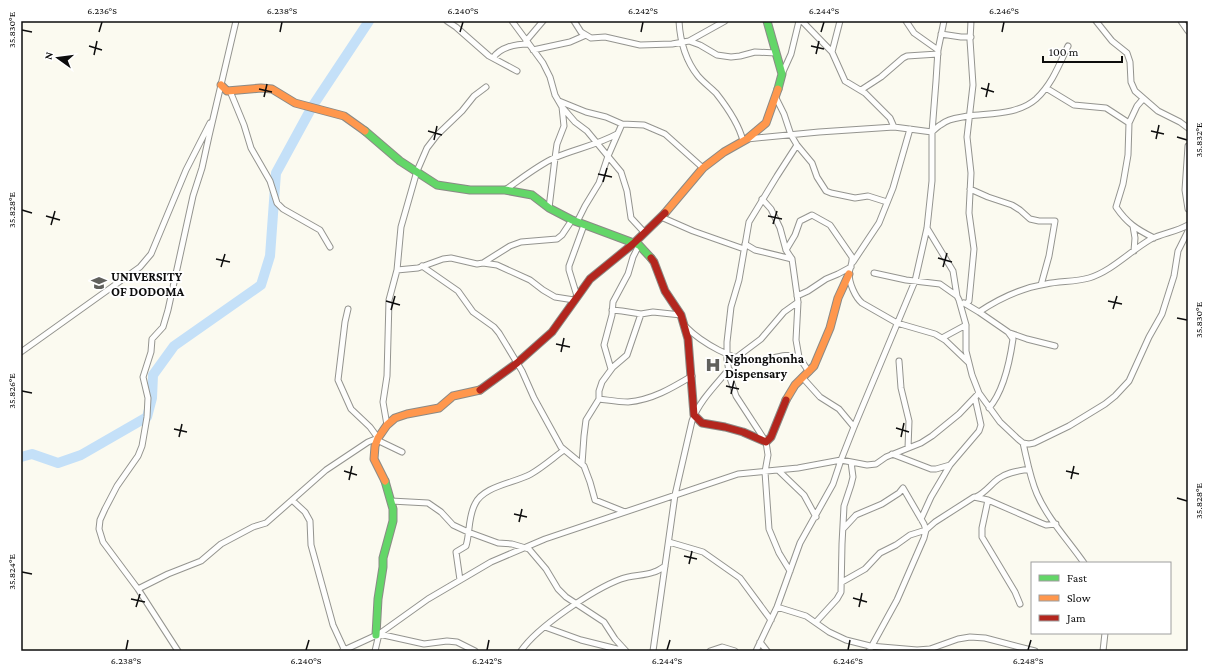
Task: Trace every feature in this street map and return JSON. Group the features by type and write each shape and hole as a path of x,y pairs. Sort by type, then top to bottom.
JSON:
{"street":[{"path":"178,651 138,589 103,542 99,529 100,520 117,486 138,456 142,446 147,417 148,398 143,377 151,352 152,339 163,326 168,310 193,196 202,168 236,21"},
{"path":"447,21 493,58 517,71"},
{"path":"512,21 544,63 555,95 562,107 598,144 620,172 624,180 631,218 644,232"},
{"path":"493,58 503,49 527,42 543,21"},
{"path":"574,21 581,32 590,38 605,37 640,45 672,44 688,41 725,21"},
{"path":"679,21 682,42 694,70 699,77 715,92 740,129 745,140"},
{"path":"767,21 782,74"},
{"path":"375,651 378,599 383,558 392,526 391,500 386,484 374,459 377,439 387,425 398,416 439,408 454,396 478,391 517,363 552,332 592,276 636,244 644,232 661,217 703,168 724,152 745,140 766,123 776,98 782,74 791,54 799,21"},
{"path":"802,21 832,52 845,81 861,90 890,118 894,127"},
{"path":"832,52 840,21"},
{"path":"906,21 914,33 938,52"},
{"path":"756,651 777,607 800,544 833,484 854,427 915,281 927,228 932,181 932,132 938,52 944,21"},
{"path":"966,304 969,301 974,249 969,213 970,166 967,136 973,85 971,37 972,21"},
{"path":"1096,21 1112,41 1127,53 1130,62 1132,87 1143,99 1158,111 1180,122 1188,128"},
{"path":"1181,21 1188,31"},
{"path":"941,34 971,37"},
{"path":"533,50 570,42 586,35"},
{"path":"688,41 700,45 719,55 736,57 755,52 776,53"},
{"path":"745,140 847,129 894,127 932,132 948,121 969,116 1016,110 1035,100 1046,88 1068,46"},
{"path":"861,90 881,77 907,56 938,52"},
{"path":"221,85 230,91 268,88 278,91 295,103 344,116 372,136 400,161 437,185 470,190 505,190 532,195 549,208 578,222 636,244 644,250 654,262 665,290 681,315 686,327 692,376 694,415 675,495 653,651"},
{"path":"387,425 383,402 387,376 389,306 392,288 398,270 400,233 417,171 427,148 437,135 462,111 474,96 486,87"},
{"path":"1046,88 1074,105 1106,108 1129,123"},
{"path":"230,91 244,125 251,148 270,181 277,203 284,209 320,230 330,246"},
{"path":"776,98 784,114 791,135 797,145 812,162 817,177 828,192 855,198 868,196 887,202"},
{"path":"1143,99 1137,106 1129,123 1128,155 1123,184 1116,207 1124,219 1154,238"},
{"path":"559,101 622,124 644,125 665,134 703,168"},
{"path":"549,208 554,158 557,144 564,126 562,107"},
{"path":"21,352 140,266 151,254 186,170 214,115"},
{"path":"575,298 569,266 578,222 585,206 599,184 608,156 622,124"},
{"path":"766,442 771,437 783,406 795,385 814,366 824,344 838,298 851,268 877,226 893,188 910,129"},
{"path":"505,190 546,162 598,144 617,134"},
{"path":"790,571 779,553 770,533 765,472 768,455 766,442 736,396 729,369 727,342 729,320 739,280 749,222 797,145"},
{"path":"1188,146 1185,190 1188,209"},
{"path":"970,189 1012,205 1030,219 1039,221 1055,221 1050,256 1041,285"},
{"path":"762,199 771,209 780,228 786,250 792,259 797,299 796,340 799,357 809,372"},
{"path":"786,250 795,235 800,222 812,215 830,225 850,255 854,294 862,303 897,323 935,334 958,351 969,363"},
{"path":"661,217 693,231 755,250 792,259"},
{"path":"483,263 510,246 520,242 557,239 578,222"},
{"path":"979,312 1010,294 1041,285 1093,276 1154,238 1188,225"},
{"path":"1133,226 1135,238 1134,251"},
{"path":"927,228 953,271 958,298 966,325 965,344 969,363 979,393 1000,422 1024,443 1029,444 1069,426 1111,399 1129,381 1149,337 1162,314 1174,276 1178,251 1188,231"},
{"path":"611,370 604,345 615,297 628,274 636,244"},
{"path":"398,270 418,268 443,259 451,258 477,264 483,263 501,266 530,280 555,297 575,298"},
{"path":"422,266 458,291 472,312 494,327 503,338 534,398 564,450 582,464 587,473 595,500 624,512"},
{"path":"728,362 761,339 797,299 826,279 851,268"},
{"path":"874,273 893,278 940,284 966,304 1009,333 1055,346"},
{"path":"348,309 338,380 351,409 370,427 377,439 402,452"},
{"path":"612,310 641,314 656,312 681,315"},
{"path":"582,464 585,425 599,399 600,385 611,370 627,355 641,314"},
{"path":"942,338 966,325"},
{"path":"686,327 701,341 727,354 737,357 757,361 789,355 799,357"},
{"path":"989,408 995,400 1006,373 1013,339 1009,333"},
{"path":"899,361 900,385 909,421 908,448"},
{"path":"694,415 707,395 729,369"},
{"path":"599,399 626,402 648,398 658,395 692,376"},
{"path":"802,377 820,397 839,409 854,427"},
{"path":"292,500 305,512 310,522 311,545 333,625 344,651 377,634 428,599 491,562 524,548 624,512 732,476 841,460 872,466 892,454 921,443 932,436 959,414 976,398 979,393"},
{"path":"921,519 931,497 950,464 980,431 981,426 976,398"},
{"path":"694,415 702,423 725,427 766,442"},
{"path":"138,589 168,574 202,561 221,544 266,523 326,470 368,442 377,439"},
{"path":"1024,443 1029,469 1037,494 1045,508 1083,562"},
{"path":"460,580 456,554 457,551 466,546 473,508 479,496 492,489 531,474 542,468 564,450"},
{"path":"892,454 932,469 950,464"},
{"path":"816,622 837,600 841,592 844,506 853,477 851,462"},
{"path":"842,582 865,569 880,553 896,545 910,535 926,530 935,522 970,499 986,491 998,478 1004,475 1029,469"},
{"path":"779,470 804,495 816,517"},
{"path":"844,528 856,515 882,504 899,493 903,488 926,530 924,538 897,600 870,649"},
{"path":"976,497 988,500 1046,525 1056,524"},
{"path":"391,500 425,502 431,504 441,512 450,523 468,532 492,541 503,544 512,544 531,550 546,569 558,589 566,597 604,622 625,651"},
{"path":"988,500 982,528 982,537 1015,592 1020,604"},
{"path":"669,542 703,552 740,578 771,620"},
{"path":"521,651 545,627 576,603 614,581 626,577 654,573 665,566"},
{"path":"777,607 806,616 829,632 870,649 917,650 970,637 985,638 1035,651"},
{"path":"545,627 581,640 625,651"},
{"path":"377,634 424,644 447,641 457,642 475,651"},
{"path":"1103,651 1105,634"},
{"path":"760,642 767,651"},
{"path":"710,651 722,646 735,651"}],"waterway":[{"path":"21,457 32,454 58,463 81,455 147,417 152,398 153,375 174,346 261,285 270,256 276,173 312,107 369,21"}],"traffic: fast":[{"path":"767,21 782,74 778,89"},
{"path":"365,131 400,161 437,185 470,190 505,190 532,195 549,208 572,220 639,245 651,258"},
{"path":"376,635 378,599 383,558 393,521 393,509 385,481"}],"traffic: slow":[{"path":"221,85 227,91 261,88 272,89 295,103 344,116 365,131"},
{"path":"665,213 703,168 724,152 747,139 766,123 778,89"},
{"path":"786,400 795,385 814,366 830,328 838,298 849,274"},
{"path":"385,481 374,459 375,446 378,438 387,425 395,418 407,414 439,408 453,396 480,390"}],"traffic: jam":[{"path":"480,390 517,363 552,332 590,279 633,244 665,213"},
{"path":"651,258 665,291 681,315 688,339 694,415 702,423 743,432 766,442 771,437 786,400"}],"place":[{"name":"UNIVERSITY OF DODOMA","path":"99,283"},
{"name":"Nghonghonha Dispensary","path":"713,365"}]}
